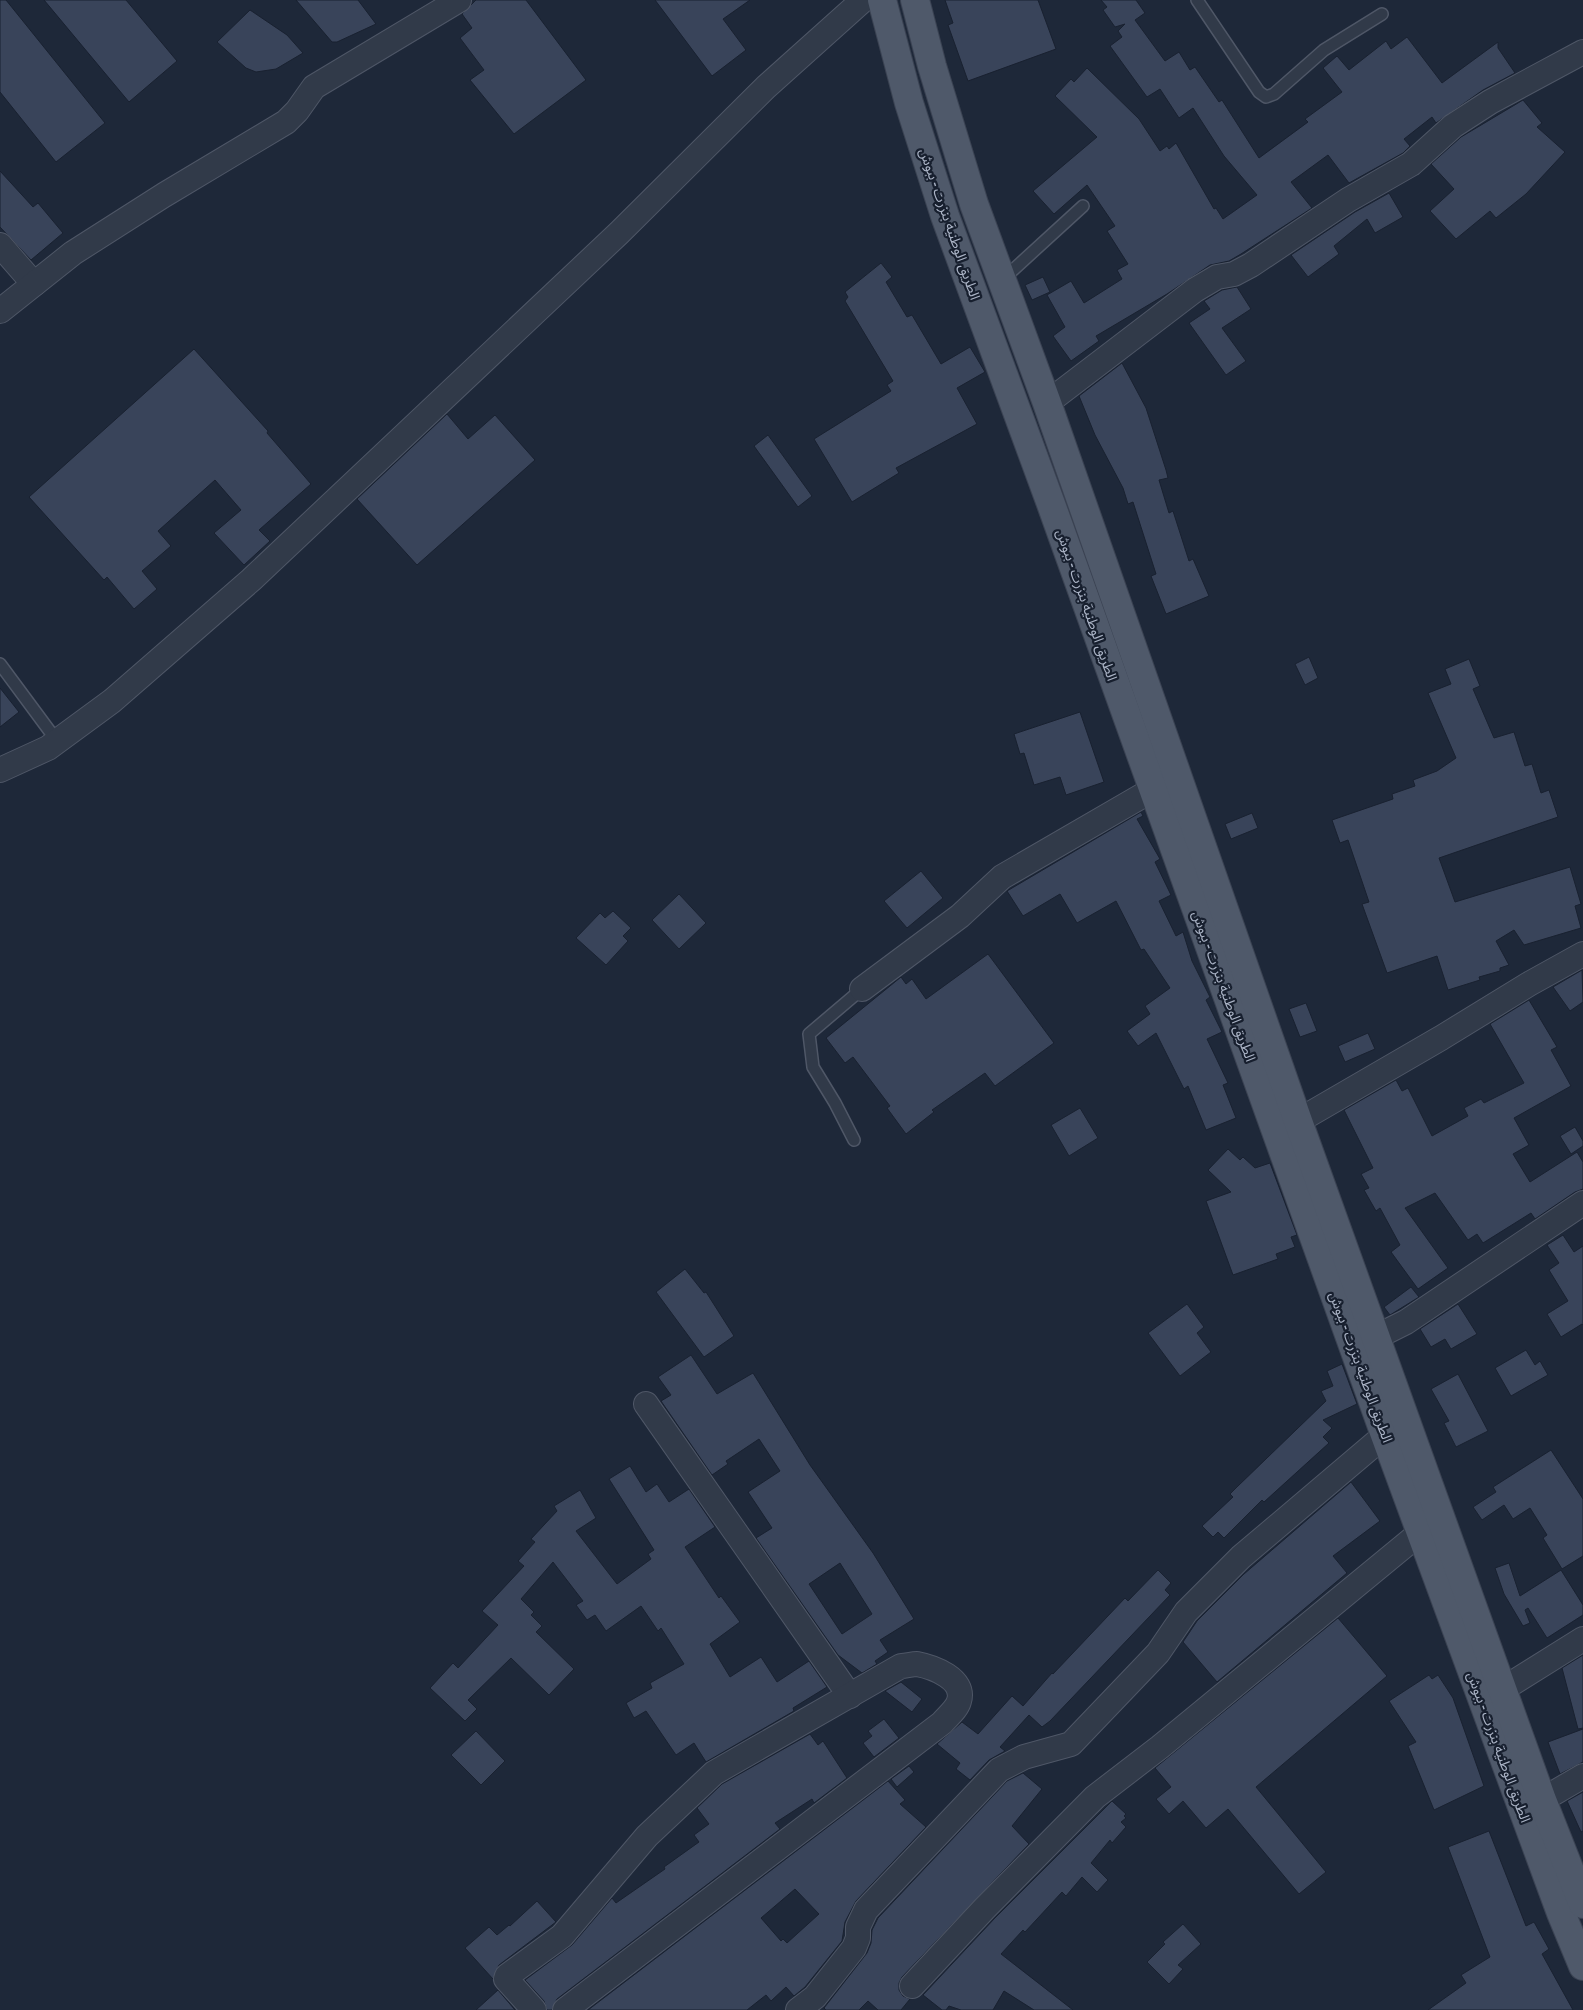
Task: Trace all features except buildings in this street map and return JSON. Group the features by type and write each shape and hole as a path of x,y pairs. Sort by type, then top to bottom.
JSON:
{"main road":[{"name":"الطريق الوطنية بنزرت - ببوش","path":"882,0 909,103 945,216 1051,504 1152,790 1385,1435 1561,1914 1583,1966"},
{"name":"الطريق الوطنية بنزرت - ببوش","path":"915,0 932,66 971,195 1047,403 1298,1121 1542,1800 1583,1904"}],"street":[{"path":"0,311 73,253 164,195 286,122 297,111 314,86 459,0"},
{"path":"0,770 48,748 112,701 251,580 612,239 766,87 863,0"},
{"path":"1047,403 1195,290 1217,277 1234,274 1251,265 1348,200 1411,164 1453,126 1490,102 1583,52"},
{"path":"0,245 34,284"},
{"path":"862,989 960,916 1002,877 1152,790"},
{"path":"1298,1121 1583,954"},
{"path":"1376,1337 1406,1322 1583,1203"},
{"path":"646,1404 850,1696"},
{"path":"798,2010 815,1997 854,1948 858,1938 858,1927 866,1910 999,1770 1024,1757 1071,1744 1158,1653 1186,1612 1240,1557 1385,1435"},
{"path":"912,1986 984,1909 1095,1797 1160,1747 1421,1532"},
{"path":"1503,1689 1583,1639"},
{"path":"534,2010 511,1986 507,1976 562,1936 647,1836 714,1773 901,1666 916,1664 944,1673 955,1682 960,1694 959,1703 942,1723 565,2010"},
{"path":"1542,1800 1583,1776"}],"lane":[{"path":"1197,0 1259,92 1266,97 1274,94 1324,50 1382,14"},
{"path":"1002,280 1083,206"},
{"path":"0,664 57,741"},
{"path":"854,1140 835,1103 813,1067 809,1034 862,989"}]}
